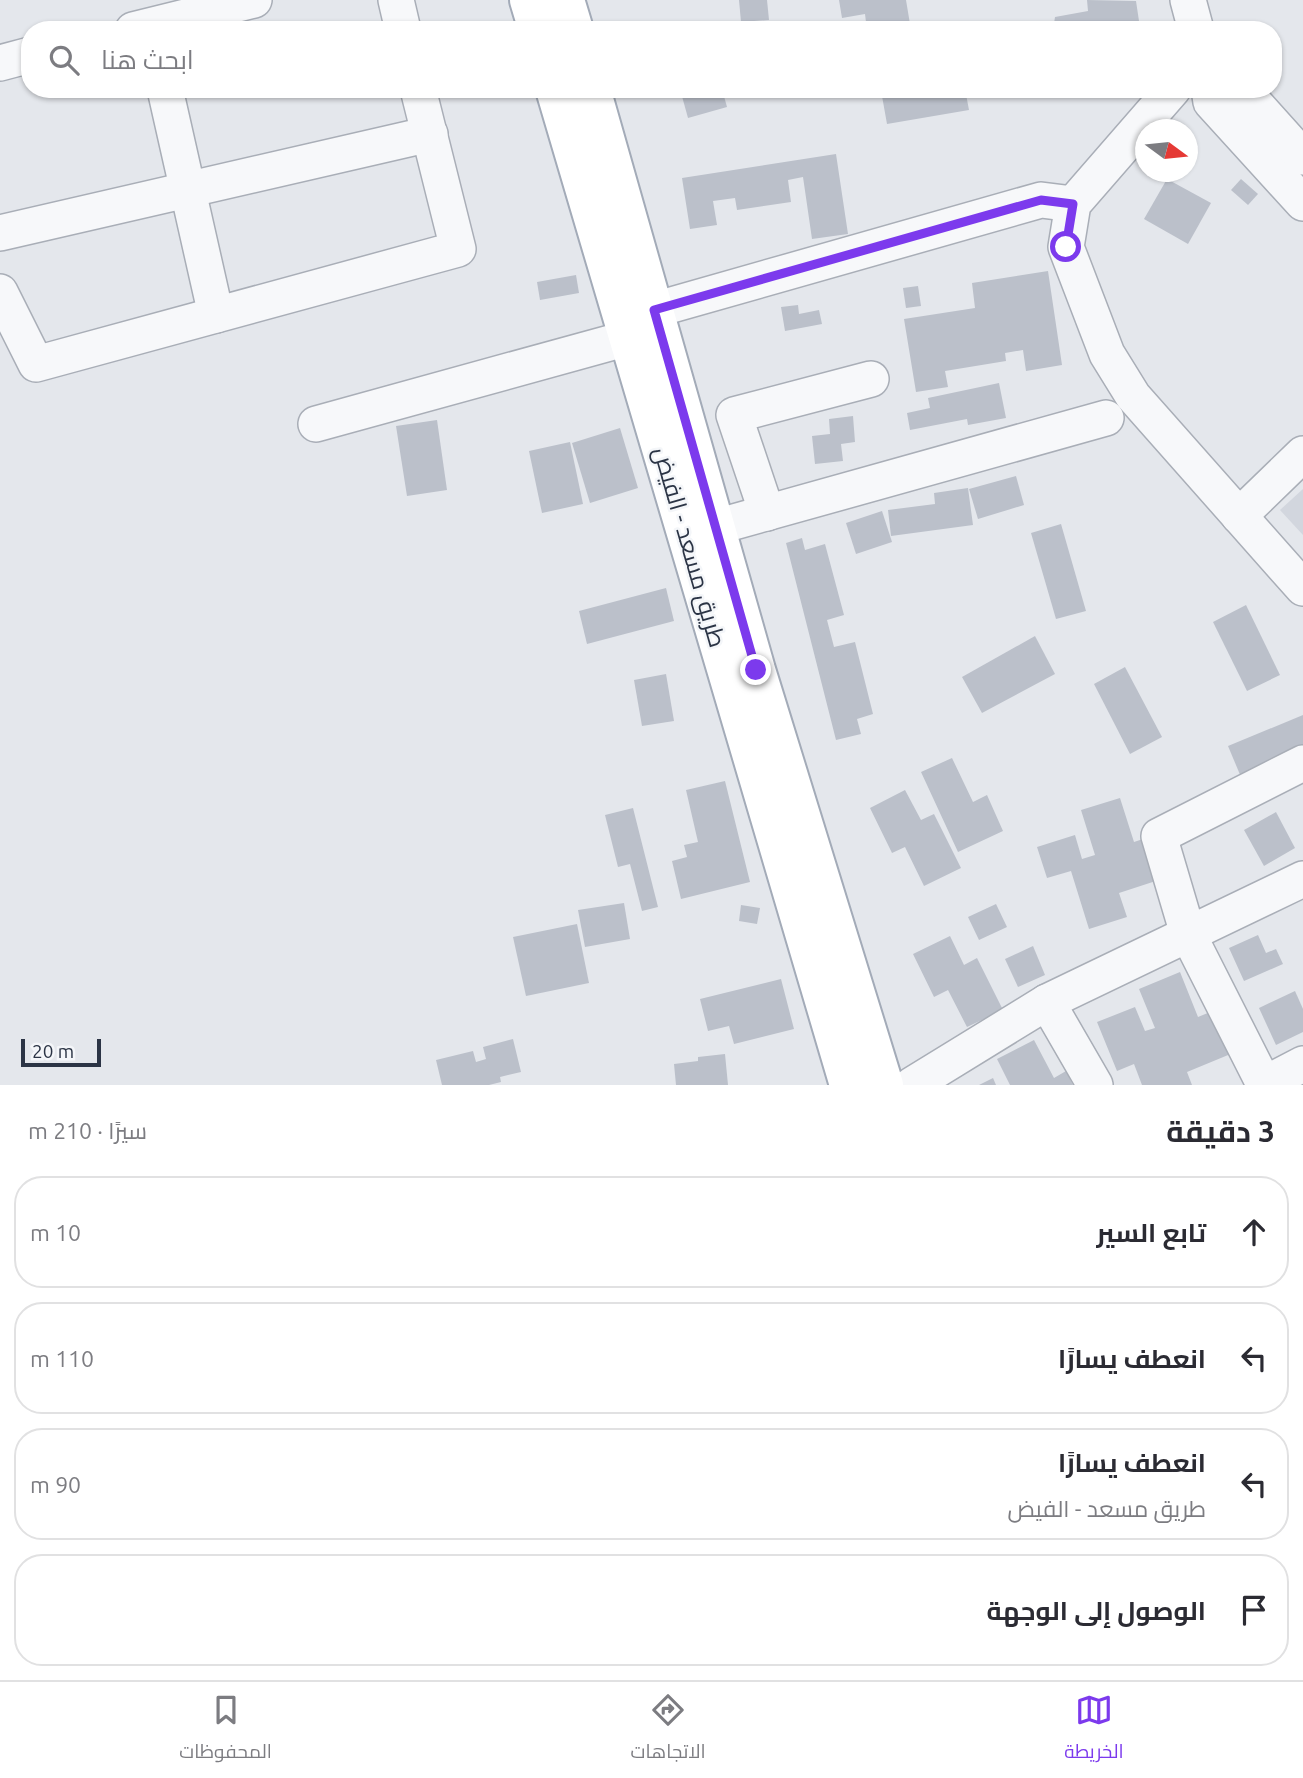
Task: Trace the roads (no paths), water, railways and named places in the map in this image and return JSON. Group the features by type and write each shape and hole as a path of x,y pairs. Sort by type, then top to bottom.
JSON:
{"main road":[{"path":"529,0 535,21"},
{"path":"565,0 571,21"},
{"name":"طريق مسعد - الفيض","path":"558,98 849,1085"},
{"name":"طريق مسعد - الفيض","path":"594,98 756,670 884,1085"}],"street":[{"path":"145,21 254,0"},
{"path":"396,0 402,21"},
{"path":"1188,0 1194,21"},
{"path":"0,63 21,57"},
{"path":"166,98 216,315"},
{"path":"0,292 36,365 458,248 420,98"},
{"path":"1165,98 1073,204 1066,247 1107,354 1133,396 1303,588"},
{"path":"1210,98 1211,102 1303,203"},
{"path":"1250,98 1303,157"},
{"path":"0,233 430,134"},
{"path":"654,310 1041,200 1073,204"},
{"path":"316,424 628,338"},
{"path":"767,513 734,415 871,379"},
{"path":"716,527 1106,418"},
{"path":"1239,516 1303,454"},
{"path":"1303,763 1159,836 1188,934 1263,1085 1303,1064"},
{"path":"912,1085 1047,1002 1303,879"},
{"path":"1047,1002 1095,1085"}]}
